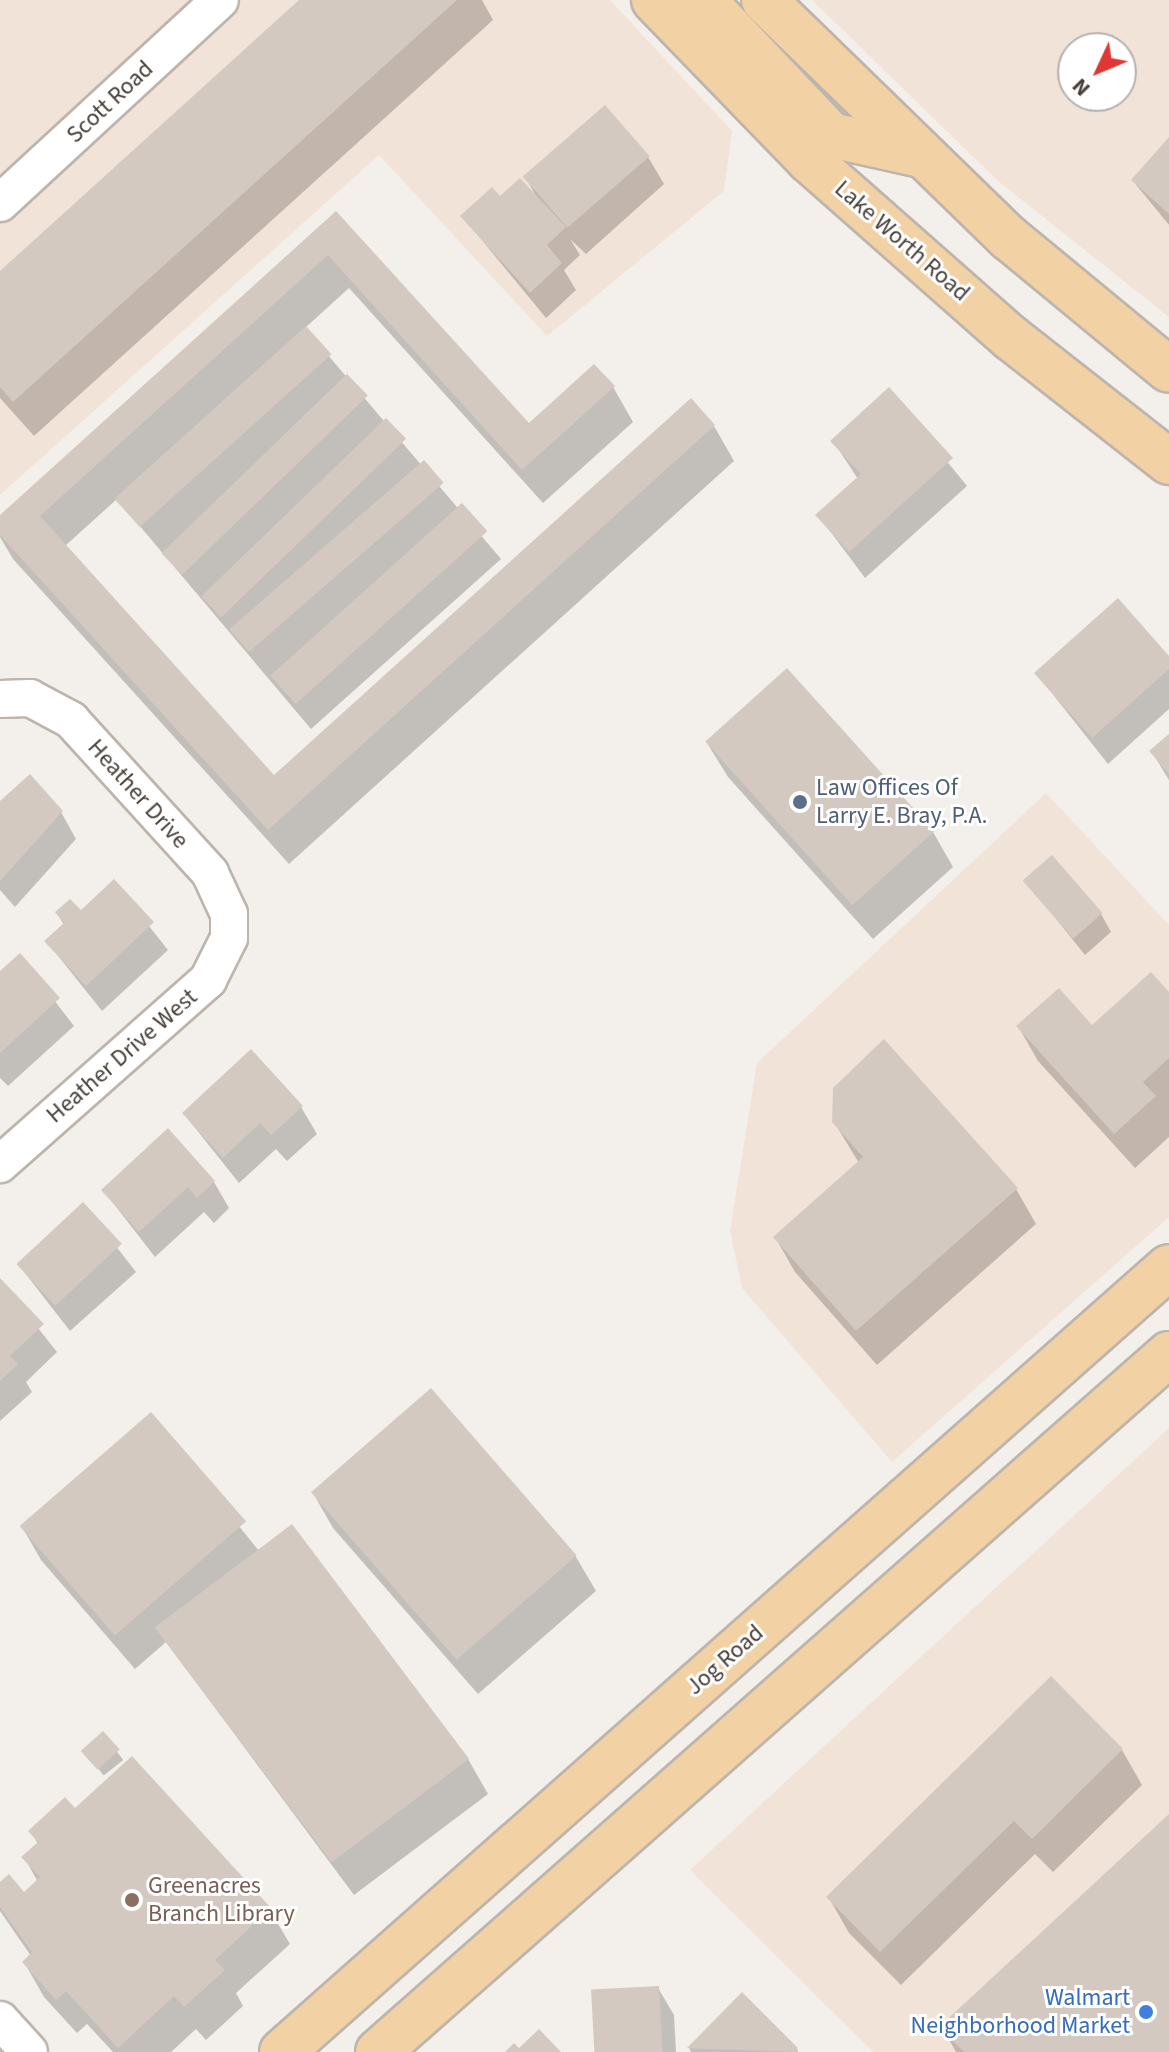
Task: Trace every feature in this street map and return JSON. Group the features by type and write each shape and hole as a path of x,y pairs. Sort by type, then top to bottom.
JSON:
{"main road":[{"name":"Lake Worth Road","path":"654,0 809,160 1011,338 1169,462"},
{"path":"703,0 831,135 922,155"},
{"path":"764,0 922,155 1169,370"},
{"name":"Jog Road","path":"282,2052 1169,1267"},
{"path":"378,2052 1169,1354"}],"street":[{"name":"Scott Road","path":"0,203 220,0"},
{"name":"Heather Drive","path":"0,699 30,698 71,720 210,873 229,914 229,938"},
{"name":"Heather Drive West","path":"0,1164 208,980 229,938"},
{"path":"0,2020 29,2052"}],"shaded area":[{"path":"0,0 610,0 732,131 724,191 547,336 379,155 0,495"},
{"path":"812,0 1169,0 1169,317 998,181"},
{"path":"1046,793 1169,925 1169,1217 892,1462 742,1288 730,1231 757,1063"},
{"path":"1169,1428 1169,2052 873,2052 690,1870"}],"building":[{"path":"299,0 457,0 13,402 0,387 0,271"},
{"path":"605,105 650,156 567,228 523,177"},
{"path":"1169,137 1169,214 1131,180"},
{"path":"520,178 566,227 547,245 562,263 530,293 460,216 492,187 500,196"},
{"path":"336,211 529,423 594,364 615,386 522,470 328,255 40,516 274,775 691,398 715,425 268,830 0,535 0,515"},
{"path":"306,326 331,354 140,527 114,499"},
{"path":"347,374 368,396 182,575 161,553"},
{"path":"889,387 953,458 849,552 815,515 861,474 830,441"},
{"path":"386,418 406,439 221,617 201,597"},
{"path":"424,460 444,483 249,652 229,629"},
{"path":"462,503 487,531 296,704 270,676"},
{"path":"1118,598 1169,656 1169,669 1092,738 1034,673"},
{"path":"787,668 934,831 852,905 705,742"},
{"path":"1169,734 1169,774 1149,751"},
{"path":"30,774 63,811 0,881 0,801"},
{"path":"1052,855 1103,913 1073,939 1023,881"},
{"path":"114,879 154,922 86,986 44,941 64,923 55,912 70,899 81,910"},
{"path":"20,953 60,998 0,1053 0,971"},
{"path":"1151,972 1169,992 1169,1058 1143,1082 1156,1096 1114,1134 1016,1026 1059,988 1092,1025"},
{"path":"884,1039 1018,1188 856,1331 773,1237 863,1157 832,1122 833,1088"},
{"path":"251,1049 303,1106 271,1135 260,1123 223,1158 182,1113"},
{"path":"168,1128 215,1181 197,1198 188,1187 139,1232 101,1190"},
{"path":"83,1202 122,1244 55,1306 16,1264"},
{"path":"0,1278 44,1324 10,1356 18,1364 0,1381"},
{"path":"431,1388 577,1556 457,1660 311,1492"},
{"path":"151,1412 246,1521 115,1636 20,1526"},
{"path":"292,1524 469,1759 332,1862 155,1628"},
{"path":"1051,1676 1123,1749 1032,1839 1014,1821 880,1952 826,1897"},
{"path":"103,1731 120,1750 97,1770 81,1751"},
{"name":"Greenacres Branch Library","path":"132,1756 271,1908 215,1960 225,1970 184,2007 174,1996 118,2048 66,1991 56,2000 22,1962 32,1952 0,1907 0,1882 9,1874 24,1892 40,1877 21,1857 38,1842 28,1831 65,1797 75,1808"},
{"path":"1169,1814 1169,2052 964,2052 939,2027"},
{"path":"659,1986 662,2052 594,2052 591,1990"},
{"path":"742,1992 798,2048 795,2052 687,2048"},
{"path":"539,2029 561,2052 505,2052 514,2043 519,2048"}],"place":[{"name":"Law Offices Of Larry E. Bray, P.A.","path":"800,802"},
{"name":"Greenacres Branch Library","path":"132,1900"},
{"name":"Walmart Neighborhood Market","path":"1146,2012"}]}
